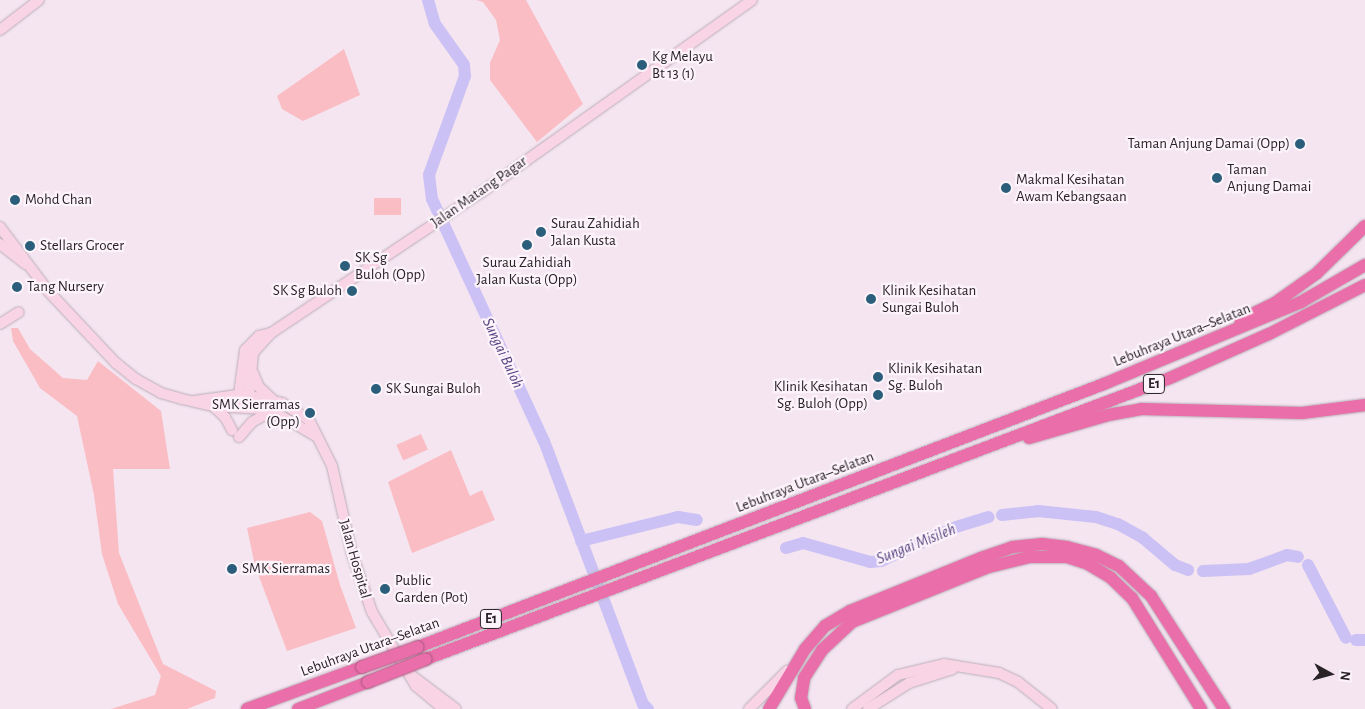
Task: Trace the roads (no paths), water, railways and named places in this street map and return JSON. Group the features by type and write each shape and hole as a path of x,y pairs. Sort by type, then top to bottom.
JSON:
{"highway":[{"path":"1200,344 1226,326 1275,303 1317,273 1365,226"},
{"name":"Lebuhraya Utara–Selatan","path":"247,709 628,568 1200,344 1300,302 1365,265"},
{"name":"Lebuhraya Utara–Selatan","path":"298,709 1170,378 1269,334 1365,285"},
{"path":"935,466 1108,415 1141,409 1302,413 1365,405"},
{"path":"769,709 797,659 825,626 850,611 981,558 1013,547 1042,544 1081,551 1119,566 1151,596 1224,709"},
{"path":"805,709 802,698 804,678 822,650 852,622 989,566 1029,557 1067,557 1088,564 1112,578 1132,598 1201,709"},
{"path":"1169,658 1185,648"}],"main road":[{"path":"0,30 39,0"},
{"name":"Jalan Matang Pagar","path":"251,360 252,353 270,333 453,211 752,0"},
{"name":"Jalan Hospital","path":"0,227 17,245 29,266"},
{"name":"Jalan Hospital","path":"0,244 29,266 116,363 160,393 213,406 243,408 278,414 316,436"},
{"path":"0,324 19,312"},
{"path":"243,408 238,395 245,350 259,336 270,333"},
{"path":"243,408 250,396 251,360"},
{"path":"251,360 258,387 274,400"},
{"name":"Jalan Hospital","path":"194,401 238,395 250,396 274,400 309,420 316,436 325,447 332,466 362,589 383,635 412,675 416,686 443,709"},
{"path":"213,406 225,417 236,434 263,416 278,414"},
{"path":"749,709 797,659"},
{"path":"852,709 898,675 928,666 984,668 1012,679 1052,709"},
{"path":"868,709 909,682 962,666"},
{"name":"Jalan Hospital","path":"412,675 456,709"}],"waterway":[{"name":"Sungai Buloh","path":"428,0 435,24 464,65 465,76 429,175 432,199 544,441 643,704 648,709"},
{"name":"Sungai Misileh","path":"1002,515 1038,511 1096,517 1118,524 1143,538 1175,565 1188,570"},
{"name":"Sungai Misileh","path":"581,541 678,517 697,520"},
{"name":"Sungai Misileh","path":"786,548 803,543 870,562 881,561 956,527 989,517"},
{"name":"Sungai Misileh","path":"1203,571 1249,569 1287,555 1298,557"},
{"name":"Sungai Misileh","path":"1308,565 1346,638"},
{"name":"Sungai Misileh","path":"1356,640 1365,640"}],"place":[{"name":"Kg Melayu Bt 13 (1)","path":"642,65"},
{"name":"Taman Anjung Damai (Opp)","path":"1300,144"},
{"name":"Taman Anjung Damai","path":"1217,178"},
{"name":"Makmal Kesihatan Awam Kebangsaan","path":"1006,188"},
{"name":"Mohd Chan","path":"15,200"},
{"name":"Surau Zahidiah Jalan Kusta","path":"541,232"},
{"name":"Surau Zahidiah Jalan Kusta (Opp)","path":"527,245"},
{"name":"Stellars Grocer","path":"30,246"},
{"name":"SK Sg Buloh (Opp)","path":"345,266"},
{"name":"Tang Nursery","path":"17,287"},
{"name":"SK Sg Buloh","path":"352,291"},
{"name":"Klinik Kesihatan Sungai Buloh","path":"871,299"},
{"name":"Klinik Kesihatan Sg. Buloh","path":"878,377"},
{"name":"SK Sungai Buloh","path":"376,389"},
{"name":"Klinik Kesihatan Sg. Buloh (Opp)","path":"878,395"},
{"name":"SMK Sierramas (Opp)","path":"310,413"},
{"name":"SMK Sierramas","path":"232,569"},
{"name":"Public Garden (Pot)","path":"385,589"}]}
